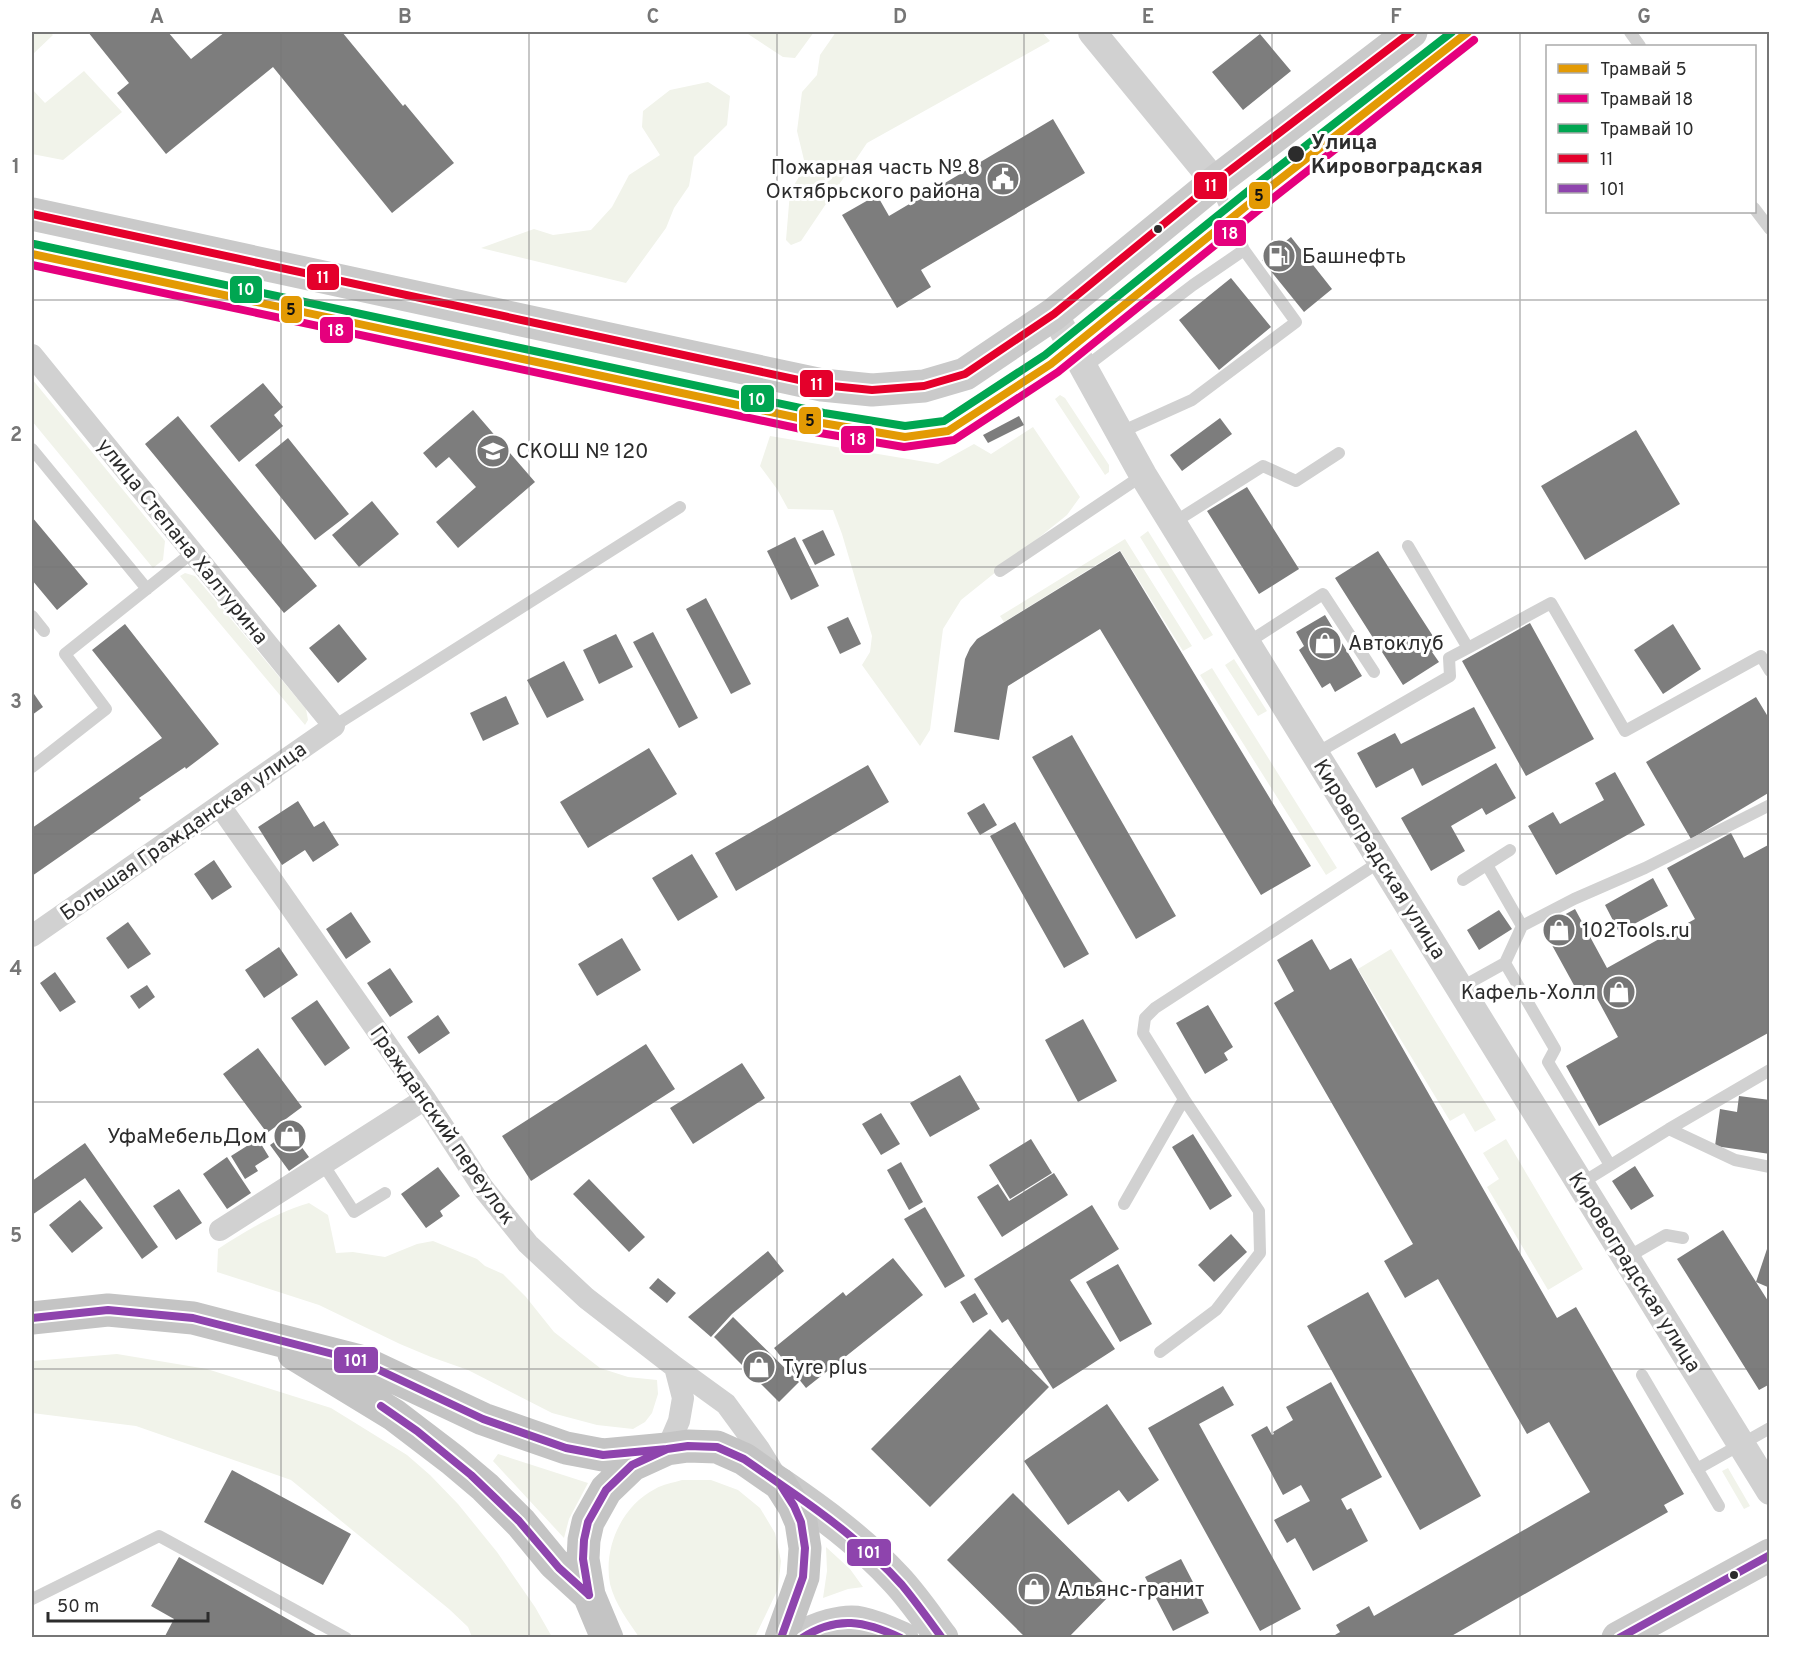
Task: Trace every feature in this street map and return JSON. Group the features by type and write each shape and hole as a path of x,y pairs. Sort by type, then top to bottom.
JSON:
{"main road":[{"path":"32,214 822,385 872,390 924,386 965,374 1054,314 1215,182 1411,32"},
{"path":"32,1318 108,1310 193,1318 259,1333 360,1361 483,1419 566,1448 603,1455 688,1446 717,1447 744,1459 826,1516 897,1579 942,1638"},
{"path":"259,1333 394,1415 453,1460 485,1487 521,1523 554,1563 589,1595"},
{"path":"607,1638 589,1595 583,1558 588,1522 606,1490 632,1465 667,1449"},
{"path":"780,1484 801,1522 805,1548 803,1577 781,1638"},
{"path":"1618,1638 1770,1555"},
{"path":"801,1638 812,1630 858,1622 902,1638"}],"street":[{"path":"1092,32 1215,182"},
{"name":"Кировоградская улица","path":"1054,314 1143,475 1770,1491"},
{"name":"улица Степана Халтурина","path":"32,355 334,726"},
{"name":"Большая Гражданская улица","path":"32,936 334,726"},
{"name":"Гражданский переулок","path":"220,806 425,1099 483,1188 528,1244 586,1298 726,1404 759,1449 780,1484"},
{"path":"220,1230 425,1099"},
{"path":"667,1449 678,1421 683,1398 675,1367"}],"lane":[{"path":"1630,32 1639,45"},
{"path":"1122,436 1132,427 1192,400 1296,322 1244,249 1215,182"},
{"path":"1756,209 1770,229"},
{"path":"1084,368 1244,249"},
{"path":"32,449 147,589"},
{"path":"1173,523 1263,466 1296,480 1339,453"},
{"path":"1000,571 1143,475"},
{"path":"334,726 680,507"},
{"path":"1408,546 1468,648"},
{"path":"32,767 106,709 65,654 193,552"},
{"path":"1247,643 1323,594 1374,672"},
{"path":"1315,754 1450,676 1449,658 1551,603 1625,731 1761,656 1770,670"},
{"path":"32,616 44,631"},
{"path":"1459,988 1504,963 1522,926 1574,899 1645,868 1770,805"},
{"path":"1463,880 1510,850"},
{"path":"1160,1352 1216,1310 1260,1254 1259,1211 1143,1033 1145,1018 1155,1008 1381,861"},
{"path":"1487,865 1522,926"},
{"path":"1504,963 1555,1049 1548,1062 1610,1166"},
{"path":"1580,1184 1770,1070"},
{"path":"1124,1204 1184,1099"},
{"path":"1669,1129 1735,1160 1770,1167"},
{"path":"323,1164 354,1212 385,1193"},
{"path":"1626,1258 1666,1234 1683,1238"},
{"path":"1642,1375 1719,1506"},
{"path":"1697,1469 1770,1428"},
{"path":"32,1599 159,1536 346,1638"}],"shaded area":[{"path":"32,32 50,32 53,35 32,55"},
{"path":"745,32 814,32 795,58 783,57"},
{"path":"836,32 1042,32 1050,41 867,143 801,241 791,245 786,240 790,192 803,170 804,160 797,131 802,92 817,75 820,55"},
{"path":"84,71 122,112 63,160 32,154 32,89 45,103"},
{"path":"708,82 730,96 727,125 694,157 689,186 674,208 666,228 626,283 481,248 534,229 553,235 591,230 612,207 629,175 660,155 642,127 643,111 670,90"},
{"path":"32,379 165,541 163,560 153,568 32,421"},
{"path":"1060,395 1065,398 1109,465 1109,472 1105,475 1055,399"},
{"path":"1033,427 1080,497 1067,515 961,600 943,629 930,730 920,746 862,665 870,652 872,636 833,510 788,509 760,466 770,436 938,464 974,444 991,454"},
{"path":"1148,531 1213,635 1204,640 1140,537"},
{"path":"1125,539 1192,646 1183,651 1120,550 1004,622 1000,616"},
{"path":"185,573 195,576 306,709 308,720 305,725 180,576"},
{"path":"1234,659 1267,711 1258,716 1225,665"},
{"path":"1212,668 1337,868 1326,875 1200,675"},
{"path":"1391,949 1496,1120 1475,1132 1464,1113 1450,1121 1358,969"},
{"path":"1506,1139 1583,1269 1548,1290 1487,1187 1499,1179 1483,1153"},
{"path":"309,1203 328,1215 336,1253 353,1252 385,1257 417,1244 433,1241 477,1259 485,1266 503,1274 526,1297 554,1332 600,1368 628,1377 657,1380 658,1394 652,1413 645,1422 633,1429 597,1425 552,1413 468,1370 400,1344 319,1305 217,1272 218,1249 262,1223"},
{"path":"117,1354 207,1369 331,1408 407,1455 458,1504 497,1552 535,1607 552,1637 472,1637 468,1627 449,1609 291,1480 136,1426 32,1413 32,1361"},
{"path":"498,1454 588,1483 569,1519 564,1538 493,1461"},
{"path":"1728,1468 1750,1506 1744,1509 1722,1471"},
{"path":"682,1480 711,1480 738,1490 760,1508 775,1533 781,1561 778,1589 755,1637 639,1637 615,1598 610,1584 609,1556 612,1542 624,1517 643,1496 661,1486"},
{"path":"826,1547 850,1569 863,1587 848,1589 823,1598 827,1571"}],"building":[{"path":"88,32 168,32 191,59 225,32 342,32 454,163 392,213 273,67 166,154 117,93 129,83"},
{"path":"1260,34 1291,71 1243,110 1212,72"},
{"path":"1053,119 1085,173 921,270 931,287 897,308 842,215 877,195 889,216"},
{"path":"1291,237 1332,289 1304,312 1262,260"},
{"path":"1231,278 1271,327 1219,370 1179,320"},
{"path":"263,383 283,407 274,415 283,426 239,462 210,426"},
{"path":"473,410 535,482 458,548 436,522 476,487 449,457 436,468 423,453"},
{"path":"178,416 317,586 284,613 145,444"},
{"path":"1019,416 1024,425 988,443 983,435"},
{"path":"1220,418 1232,434 1182,471 1170,455"},
{"path":"1636,430 1680,504 1585,560 1541,486"},
{"path":"288,438 349,514 315,540 255,465"},
{"path":"1247,487 1299,569 1259,594 1207,511"},
{"path":"372,501 399,534 359,567 332,535"},
{"path":"32,517 88,584 57,610 32,580"},
{"path":"823,530 835,555 815,565 802,540"},
{"path":"795,537 819,586 791,600 767,551"},
{"path":"1120,551 1311,866 1261,895 1100,629 1008,686 999,740 954,732 965,659 977,639"},
{"path":"1378,551 1440,647 1432,652 1439,662 1403,685 1335,578"},
{"path":"706,598 751,684 731,694 686,609"},
{"path":"1325,615 1362,676 1335,692 1330,683 1322,688 1299,650 1304,646 1296,632"},
{"path":"848,617 861,644 840,654 827,627"},
{"path":"1530,623 1594,739 1526,776 1462,661"},
{"path":"125,624 219,744 186,769 185,767 139,798 141,800 32,876 32,828 162,738 92,650"},
{"path":"339,624 367,659 338,683 309,648"},
{"path":"1673,624 1701,669 1663,694 1634,650"},
{"path":"653,632 698,718 679,728 633,642"},
{"path":"616,634 633,667 599,684 583,650"},
{"path":"564,661 584,700 547,718 527,680"},
{"path":"32,691 43,707 32,715"},
{"path":"506,696 519,724 483,741 470,713"},
{"path":"1756,697 1770,720 1770,792 1691,839 1646,762"},
{"path":"1474,707 1496,748 1422,786 1413,768 1376,788 1357,753 1395,733 1401,744"},
{"path":"1072,735 1176,916 1136,939 1032,757"},
{"path":"649,748 677,794 588,848 560,802"},
{"path":"1496,763 1516,798 1486,815 1482,808 1451,826 1465,851 1431,871 1401,818"},
{"path":"868,765 889,802 736,891 715,853"},
{"path":"1615,772 1645,825 1556,875 1528,826 1553,812 1560,824 1604,800 1595,783"},
{"path":"298,801 314,827 324,821 339,845 313,862 305,850 282,865 258,827"},
{"path":"984,803 997,825 980,835 967,813"},
{"path":"1015,822 1089,954 1064,968 990,836"},
{"path":"1731,833 1744,858 1770,844 1770,1032 1599,1126 1566,1066 1618,1037 1593,991 1581,998 1542,927 1575,909 1607,968 1695,919 1667,868"},
{"path":"692,854 718,897 678,921 652,878"},
{"path":"214,860 232,887 212,900 194,874"},
{"path":"1653,878 1668,906 1619,932 1605,905"},
{"path":"1499,910 1512,929 1479,950 1467,930"},
{"path":"351,912 371,942 346,959 326,929"},
{"path":"128,922 151,954 128,969 106,938"},
{"path":"622,938 641,970 597,996 578,964"},
{"path":"1312,939 1330,970 1351,958 1557,1318 1576,1307 1684,1494 1664,1505 1668,1512 1448,1638 1330,1638 1340,1632 1336,1625 1369,1606 1374,1616 1590,1492 1549,1422 1527,1434 1438,1279 1405,1298 1384,1261 1413,1244 1274,1003 1294,991 1277,960"},
{"path":"279,947 298,975 264,998 245,970"},
{"path":"390,968 413,1002 390,1017 367,983"},
{"path":"55,972 76,1002 60,1012 40,983"},
{"path":"147,985 155,997 139,1009 130,996"},
{"path":"317,1000 350,1048 325,1066 291,1018"},
{"path":"1208,1005 1233,1047 1224,1053 1228,1060 1205,1074 1176,1023"},
{"path":"438,1015 450,1033 419,1054 407,1037"},
{"path":"1083,1019 1117,1081 1078,1102 1045,1040"},
{"path":"646,1044 675,1089 531,1181 502,1136"},
{"path":"258,1048 302,1107 267,1133 223,1074"},
{"path":"742,1063 765,1098 693,1144 670,1108"},
{"path":"960,1075 980,1109 930,1137 910,1103"},
{"path":"1739,1096 1770,1100 1770,1154 1715,1146 1720,1109 1737,1112"},
{"path":"881,1113 900,1144 881,1155 862,1124"},
{"path":"290,1131 309,1157 289,1171 270,1145"},
{"path":"1193,1134 1232,1196 1210,1210 1172,1147"},
{"path":"258,1139 269,1157 255,1166 258,1171 245,1179 231,1156"},
{"path":"1031,1139 1052,1173 1010,1199 989,1165"},
{"path":"85,1143 158,1247 142,1259 85,1178 32,1215 32,1181"},
{"path":"227,1157 251,1193 227,1209 203,1174"},
{"path":"901,1162 923,1202 909,1210 887,1170"},
{"path":"1635,1166 1654,1196 1631,1210 1612,1181"},
{"path":"438,1167 460,1196 440,1211 443,1216 426,1228 401,1194"},
{"path":"1054,1173 1068,1195 1002,1237 977,1197 998,1184 1009,1201"},
{"path":"589,1179 645,1237 629,1252 573,1194"},
{"path":"179,1189 202,1223 176,1240 153,1206"},
{"path":"80,1200 103,1228 72,1253 49,1225"},
{"path":"1092,1205 1119,1249 1070,1280 1115,1349 1053,1389 1008,1319 1002,1323 974,1279"},
{"path":"925,1207 965,1276 945,1288 904,1219"},
{"path":"1723,1230 1770,1304 1770,1384 1759,1390 1677,1259"},
{"path":"1231,1234 1247,1252 1214,1282 1198,1265"},
{"path":"1770,1240 1770,1288 1756,1282"},
{"path":"768,1251 784,1271 732,1314 711,1337 688,1317"},
{"path":"893,1258 923,1295 806,1388 774,1348 843,1292 846,1296"},
{"path":"1118,1264 1152,1324 1120,1342 1086,1282"},
{"path":"658,1278 676,1293 667,1303 649,1288"},
{"path":"1368,1292 1481,1496 1420,1530 1307,1326"},
{"path":"975,1293 988,1314 973,1323 960,1302"},
{"path":"733,1317 799,1382 779,1402 714,1337"},
{"path":"990,1329 1049,1387 930,1507 871,1449"},
{"path":"1331,1382 1382,1477 1341,1499 1347,1510 1351,1508 1368,1541 1313,1571 1295,1538 1287,1543 1274,1520 1310,1501 1301,1485 1283,1495 1251,1435 1267,1426 1272,1435 1274,1434 1273,1432 1293,1420 1286,1407"},
{"path":"1223,1386 1234,1405 1199,1424 1301,1609 1260,1631 1148,1428"},
{"path":"1107,1404 1159,1480 1128,1502 1119,1490 1068,1525 1024,1461"},
{"path":"232,1470 351,1534 323,1585 204,1522"},
{"path":"1013,1493 1113,1592 1068,1638 1026,1638 947,1560"},
{"path":"179,1557 321,1638 164,1638 174,1619 151,1606"},
{"path":"1181,1559 1209,1613 1173,1631 1145,1577"}],"tram line":[{"name":"10","path":"34,244 824,413 905,426 944,421 1045,355 1258,183 1452,32"},
{"name":"5","path":"32,254 822,423 905,437 948,431 1051,364 1265,191 1468,32"},
{"name":"18","path":"32,265 820,433 904,447 954,440 1058,372 1474,40"}],"transit line":[{"name":"11","path":"32,214 822,385 872,390 924,386 965,374 1054,314 1215,182 1411,32"},
{"name":"101","path":"32,1318 108,1310 193,1318 360,1361 483,1419 566,1448 603,1455 667,1449"},
{"name":"101","path":"381,1406 417,1431 471,1475 519,1521 559,1568 589,1595"},
{"name":"101","path":"589,1595 583,1559 584,1540 588,1522 606,1490 632,1465 667,1449 688,1446 717,1447 744,1459 780,1484 801,1522 805,1548 803,1577 781,1638"},
{"name":"101","path":"780,1484 829,1519 874,1557 902,1585 942,1638"},
{"name":"101","path":"1619,1638 1770,1555"},
{"name":"101","path":"802,1638 839,1623 863,1624 901,1638"}],"place":[{"name":"Улица Кировоградская","path":"1296,154"},
{"name":"Пожарная часть № 8 Октябрьского района","path":"1003,179"},
{"name":"Башнефть","path":"1279,256"},
{"name":"СКОШ № 120","path":"493,451"},
{"name":"Автоклуб","path":"1325,643"},
{"name":"102Tools.ru","path":"1559,930"},
{"name":"Кафель-Холл","path":"1619,992"},
{"name":"УфаМебельДом","path":"290,1136"},
{"name":"Tyre plus","path":"759,1367"},
{"name":"Альянс-гранит","path":"1034,1589"}]}
